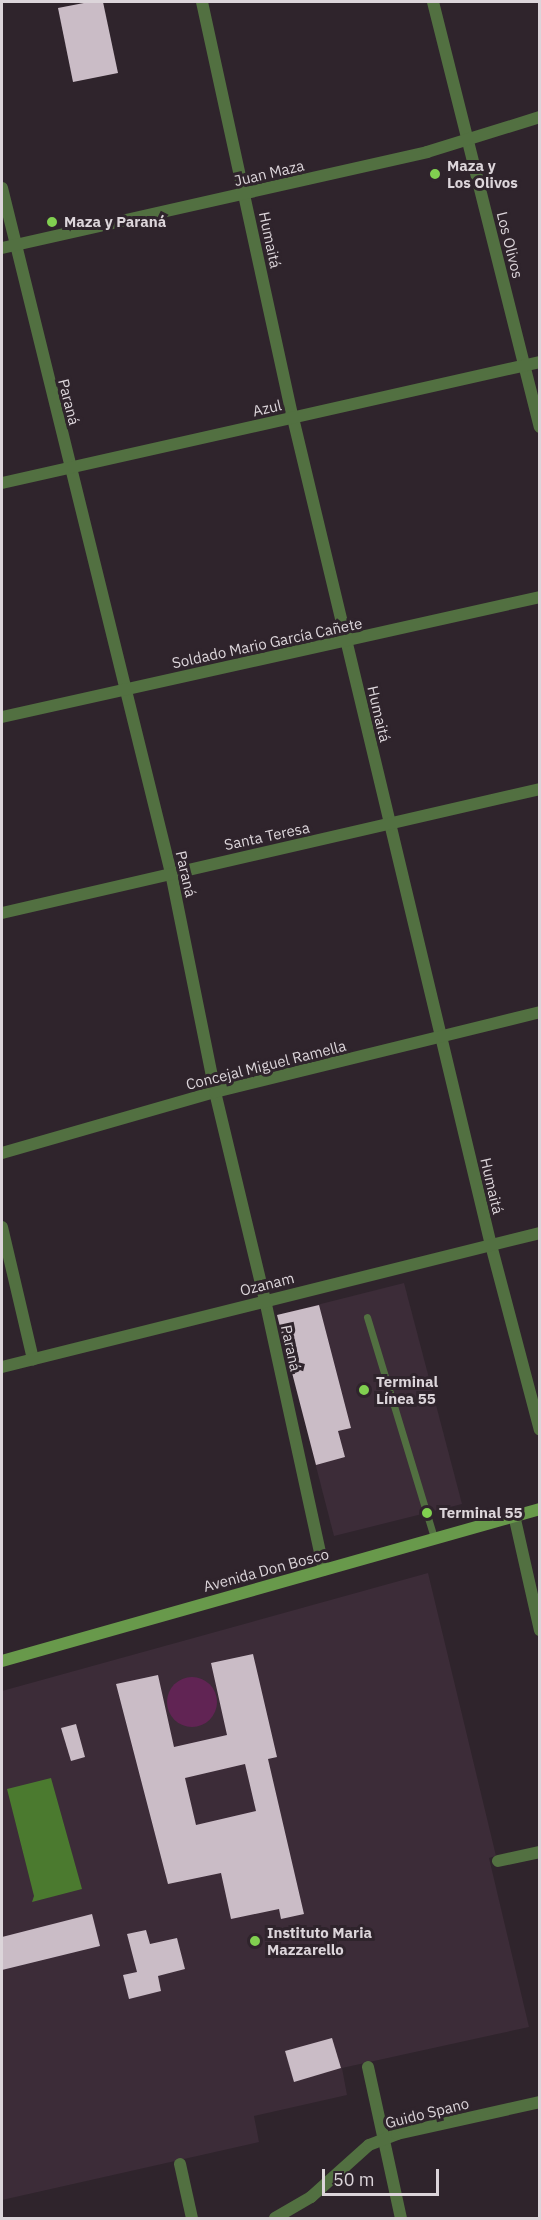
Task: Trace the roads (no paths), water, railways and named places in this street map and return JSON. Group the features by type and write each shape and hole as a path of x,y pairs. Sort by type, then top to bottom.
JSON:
{"main road":[{"name":"Avenida Don Bosco","path":"2,1661 540,1509"}],"street":[{"name":"Humaitá","path":"202,2 293,418 490,1245 540,1430"},
{"name":"Los Olivos","path":"433,2 470,140 540,427"},
{"name":"Juan Maza","path":"2,248 245,194 470,140 540,117"},
{"name":"Paraná","path":"2,188 69,468 171,873 215,1092 265,1300 324,1570"},
{"name":"Azul","path":"2,483 540,362"},
{"name":"Soldado Mario García Cañete","path":"2,717 540,597"},
{"name":"Santa Teresa","path":"2,913 540,789"},
{"name":"Concejal Miguel Ramella","path":"2,1153 215,1092 540,1011"},
{"path":"2,1227 33,1359"},
{"name":"Ozanam","path":"2,1367 540,1233"},
{"path":"514,1515 540,1630"},
{"path":"498,1861 540,1852"},
{"path":"368,2067 401,2218"},
{"name":"Guido Spano","path":"275,2218 301,2205 357,2153 384,2139 540,2102"},
{"path":"180,2164 192,2218"}],"lane":[{"path":"367,1317 434,1538"}],"place":[{"name":"Maza y Los Olivos","path":"435,174"},
{"name":"Maza y Paraná","path":"52,222"},
{"name":"Terminal Línea 55","path":"364,1390"},
{"name":"Terminal 55","path":"427,1513"},
{"name":"Instituto Maria Mazzarello","path":"255,1941"}]}
